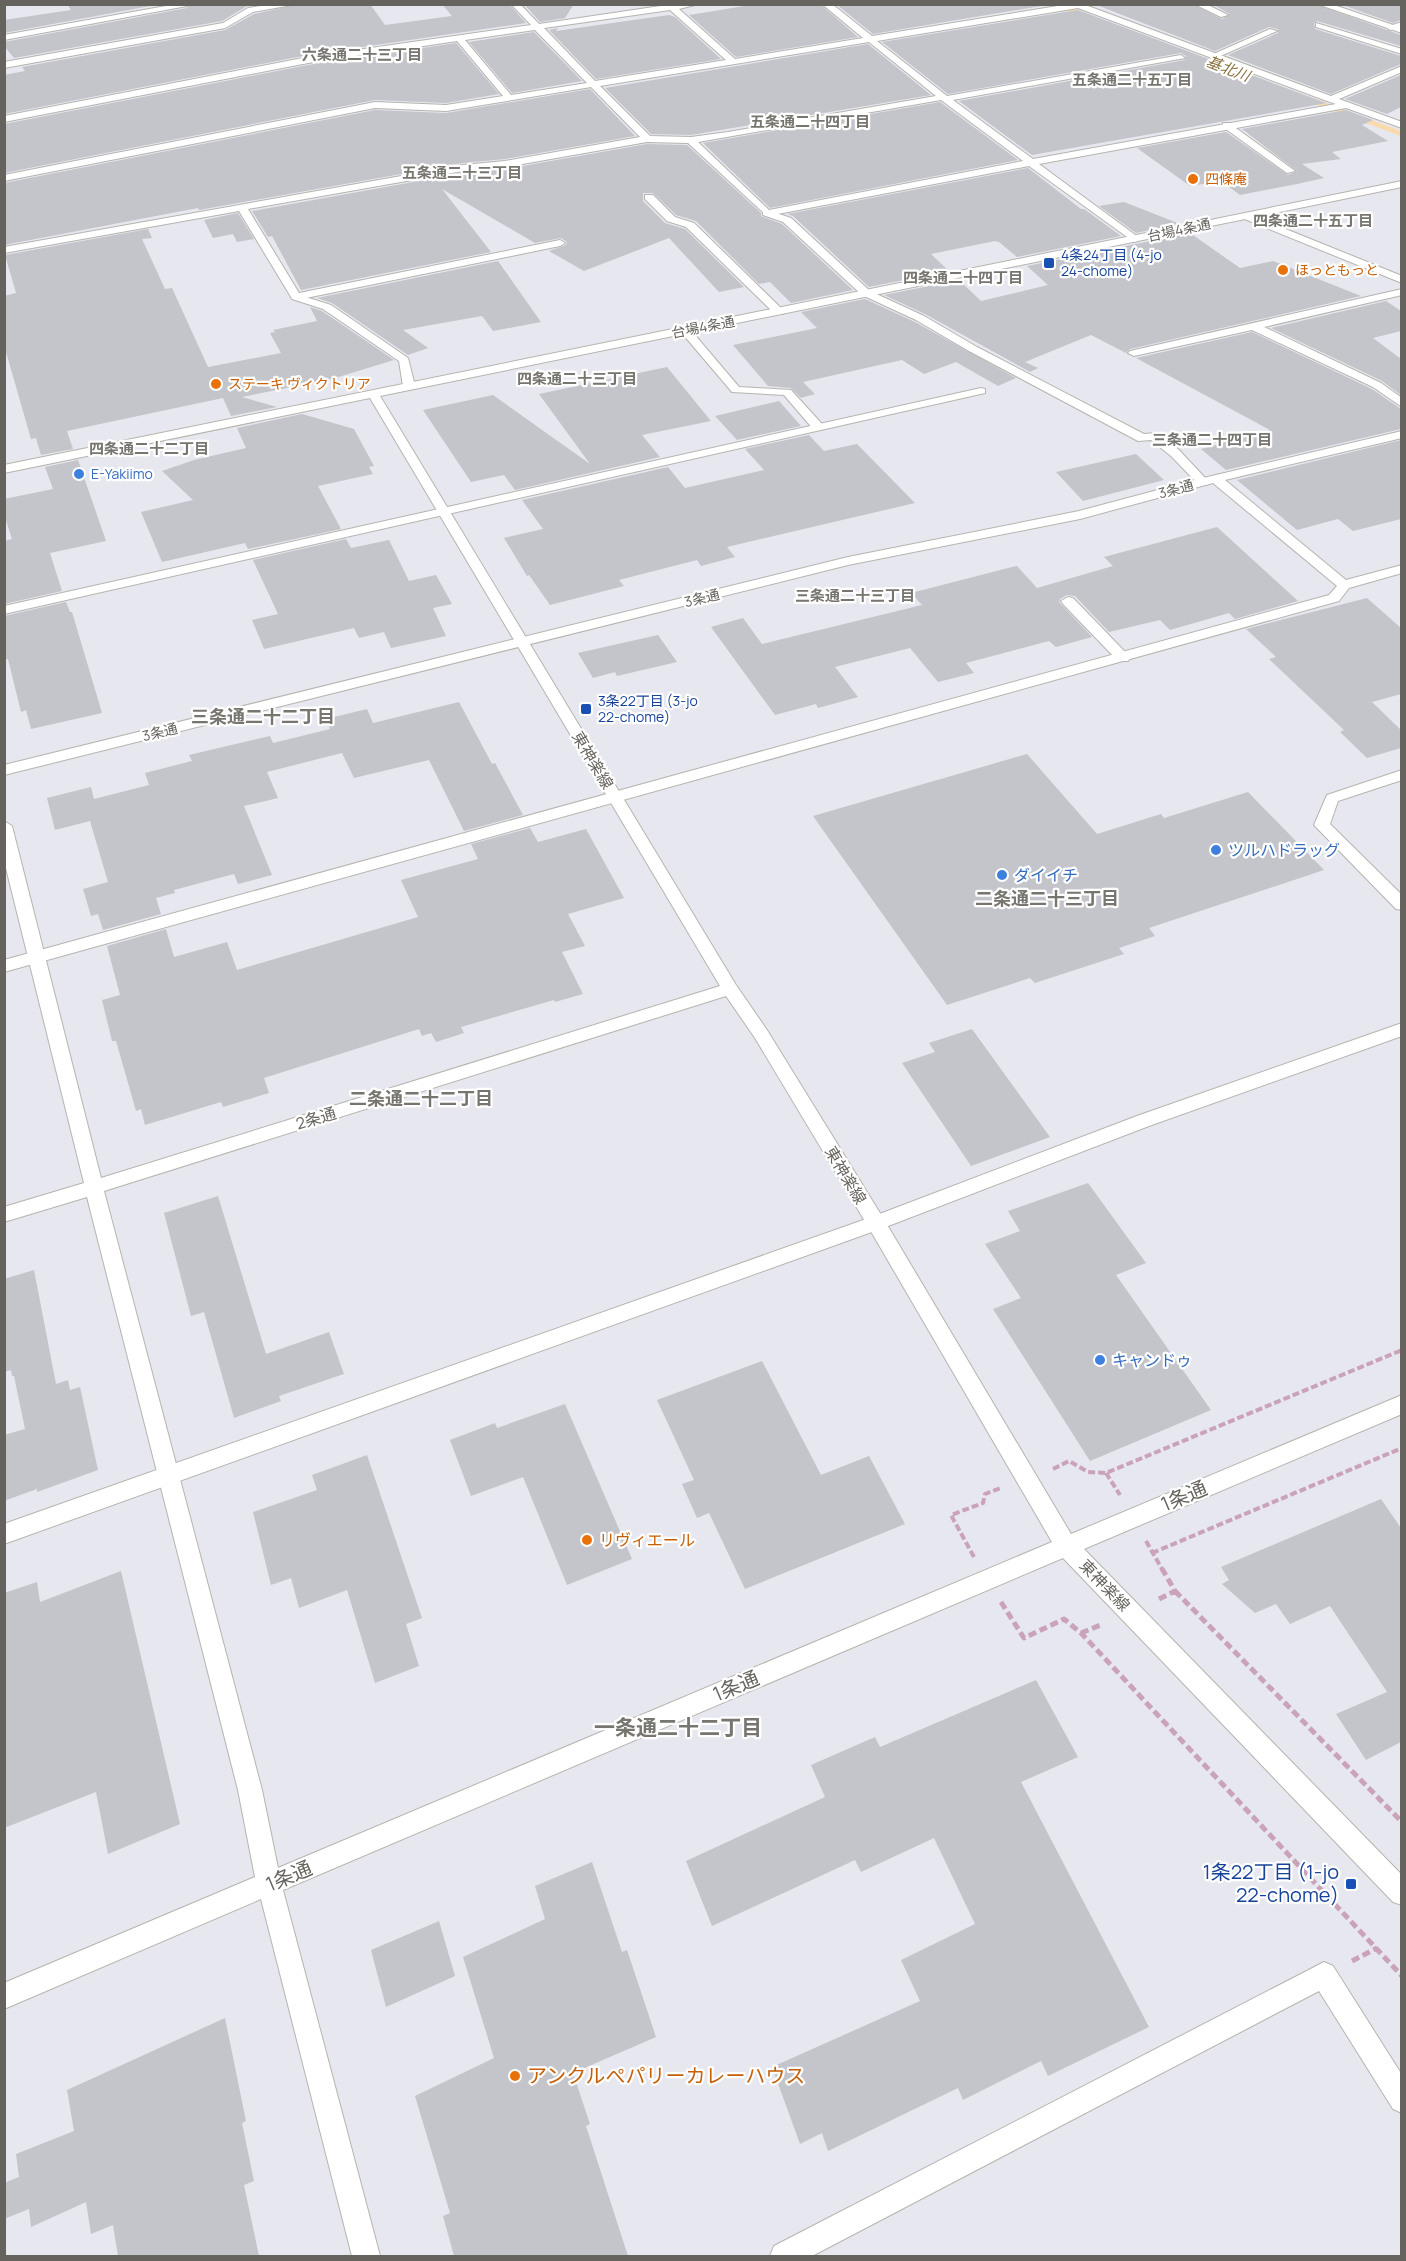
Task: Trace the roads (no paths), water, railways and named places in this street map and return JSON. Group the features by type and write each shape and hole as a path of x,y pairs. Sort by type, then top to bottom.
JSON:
{"street":[{"path":"4,65 225,25 251,10 294,4"},
{"path":"515,4 646,139"},
{"path":"4,119 308,60 695,4"},
{"path":"826,4 945,98 1034,162 1134,239"},
{"path":"1198,4 1224,15"},
{"path":"1329,5 1401,31"},
{"path":"4,38 183,6"},
{"path":"4,178 375,105 446,108 1078,6 1401,125"},
{"path":"673,8 732,61"},
{"path":"1390,27 1401,24"},
{"path":"1319,25 1401,52"},
{"path":"1212,56 1273,31"},
{"path":"460,39 509,98"},
{"path":"4,250 463,168 505,164 646,139 691,140 728,135 1181,58"},
{"path":"767,213 1226,125 1319,110 1398,73"},
{"path":"1226,125 1290,171"},
{"path":"691,140 767,213 786,220 866,293 920,318 982,355 1142,438 1153,436 1344,585"},
{"name":"台場4条通","path":"4,469 1401,184"},
{"path":"649,196 671,219 690,225 779,312"},
{"path":"242,207 296,297 327,307 404,360 409,386"},
{"path":"1246,216 1401,280"},
{"path":"296,297 561,243"},
{"path":"1134,353 1401,292"},
{"path":"1251,325 1377,385 1401,404"},
{"path":"685,330 736,390 787,392 818,427"},
{"path":"4,610 981,391"},
{"name":"東神楽線","path":"374,393 730,989 761,1034 876,1223 1066,1546 1401,1893"},
{"name":"3条通","path":"4,770 848,561 1080,515 1401,434"},
{"path":"4,966 1123,658 1334,598 1344,585 1401,569"},
{"path":"1068,601 1123,658"},
{"path":"1401,775 1332,798 1322,825 1401,905"},
{"path":"4,826 94,1187 250,1790 269,1884 366,2256"},
{"name":"2条通","path":"4,1215 730,989"},
{"path":"4,1534 876,1223 1143,1121 1401,1029"},
{"name":"1条通","path":"4,1996 1401,1404"},
{"path":"784,2256 1324,1975 1401,2100"}],"waterway":[{"name":"基北川","path":"1054,4 1084,15"},
{"name":"基北川","path":"1309,99 1402,134"}],"place":[{"name":"四條庵","path":"1193,179"},
{"name":"4条24丁目 (4-jo 24-chome)","path":"1049,263"},
{"name":"ほっともっと","path":"1283,270"},
{"name":"ステーキ ヴィクトリア","path":"216,384"},
{"name":"E-Yakiimo","path":"79,474"},
{"name":"3条22丁目 (3-jo 22-chome)","path":"586,709"},
{"name":"ツルハドラッグ","path":"1216,850"},
{"name":"ダイイチ","path":"1002,875"},
{"name":"キャンドゥ","path":"1100,1360"},
{"name":"リヴィエール","path":"587,1540"},
{"name":"1条22丁目 (1-jo 22-chome)","path":"1351,1884"},
{"name":"アンクルぺパリーカレーハウス","path":"515,2076"}],"district":[{"name":"六条通二十三丁目","path":"362,55"},
{"name":"五条通二十五丁目","path":"1132,80"},
{"name":"五条通二十四丁目","path":"810,122"},
{"name":"五条通二十三丁目","path":"462,173"},
{"name":"四条通二十五丁目","path":"1313,221"},
{"name":"四条通二十四丁目","path":"963,278"},
{"name":"四条通二十三丁目","path":"577,379"},
{"name":"三条通二十四丁目","path":"1212,440"},
{"name":"四条通二十二丁目","path":"149,449"},
{"name":"三条通二十三丁目","path":"855,596"},
{"name":"三条通二十二丁目","path":"263,717"},
{"name":"二条通二十三丁目","path":"1047,899"},
{"name":"二条通二十二丁目","path":"421,1099"},
{"name":"一条通二十二丁目","path":"678,1728"}]}
